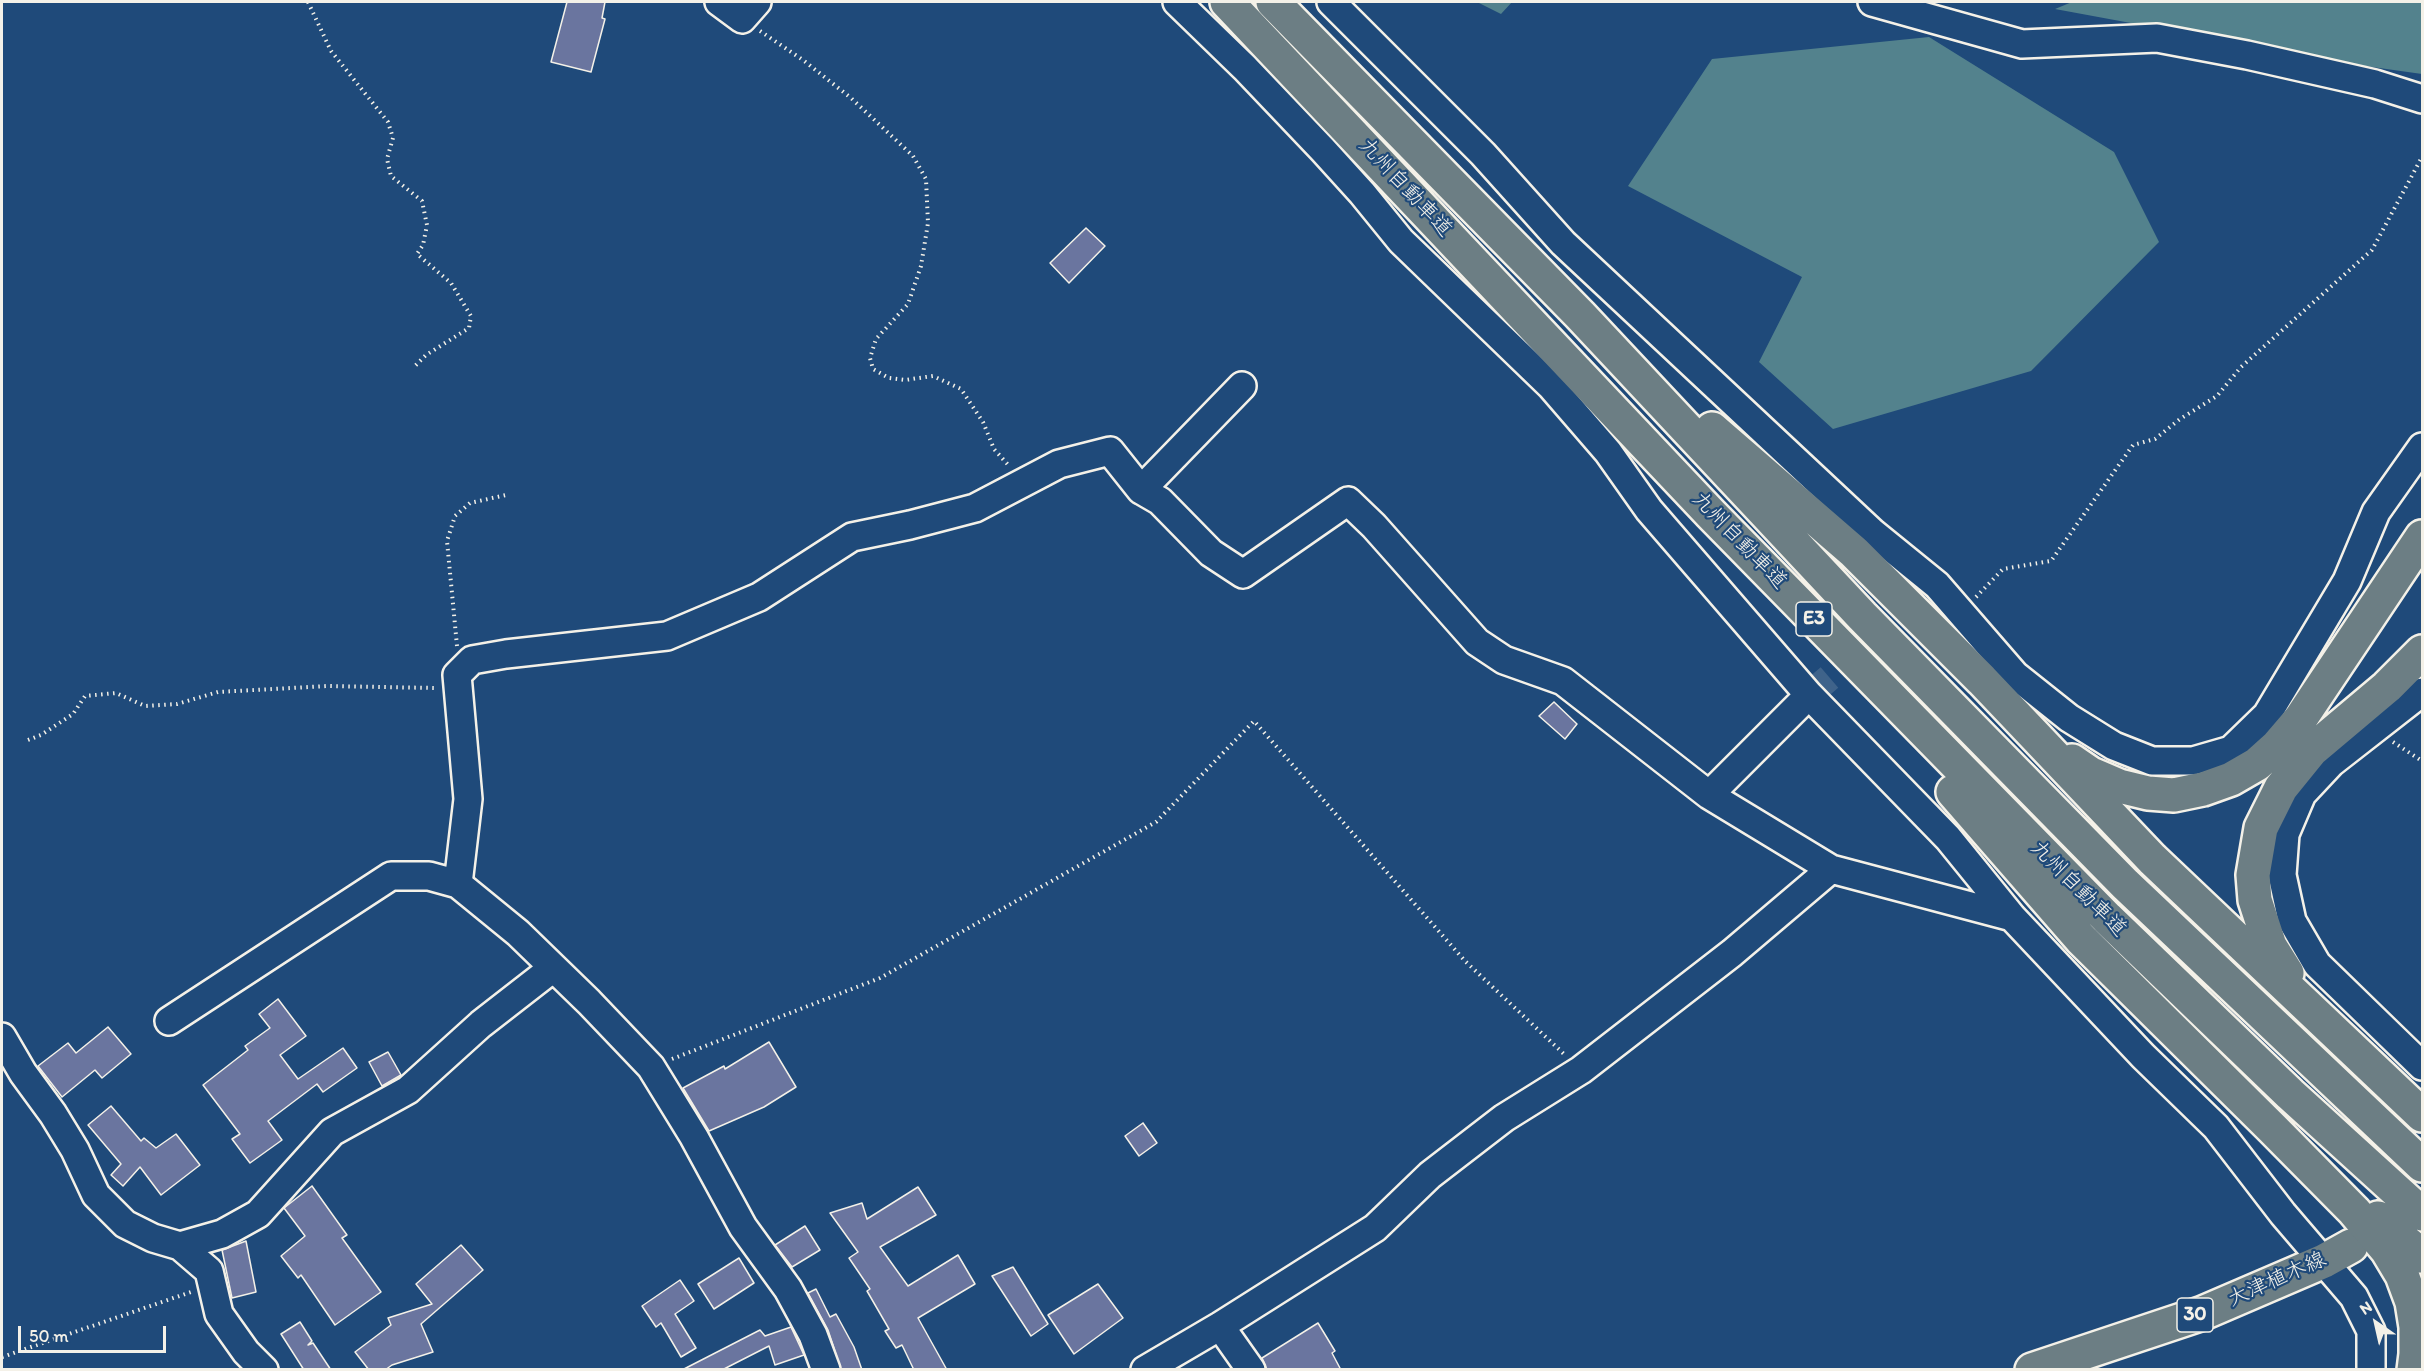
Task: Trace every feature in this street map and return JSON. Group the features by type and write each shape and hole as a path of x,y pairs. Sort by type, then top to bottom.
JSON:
{"main road":[{"name":"九州自動車道","path":"1227,2 1711,513 2107,918 2290,1094 2422,1214"},
{"name":"九州自動車道","path":"1273,2 1580,315 1862,616 2125,884 2422,1165"},
{"path":"1580,315 1854,552 1982,680 2152,859 2418,1111"},
{"path":"1711,513 1773,595 1975,816 2081,939 2354,1211 2388,1250 2402,1275 2412,1302 2416,1327 2414,1370"},
{"path":"1982,680 2067,757 2091,774 2119,786 2148,793 2174,795 2203,789 2231,779 2256,764 2277,746 2301,718 2422,537"},
{"path":"2418,1111 2375,1051 2287,972 2270,946 2262,926 2255,900 2253,875 2260,828 2281,788 2296,768 2311,751 2387,687 2422,652"},
{"path":"2272,1128 2422,1256"},
{"name":"大津植木線","path":"2032,1370 2203,1312 2338,1253"}],"street":[{"path":"719,2 750,10"},
{"path":"1177,2 1316,142 1401,241 1551,386 1608,452 1648,510 1809,695 1948,838 2012,917 2143,1056 2216,1127 2283,1214 2338,1253 2354,1298 2371,1331 2372,1370"},
{"path":"1331,2 1483,154 1563,243 1874,533 1937,585 1962,611 2015,675 2069,718 2114,746 2152,761 2193,761 2231,750 2267,715 2348,581 2376,512 2422,447"},
{"path":"1872,2 2022,44 2157,38 2363,81 2422,99"},
{"path":"1140,490 1242,386"},
{"path":"458,884 468,799 460,679 472,660 506,654 667,636 759,597 852,537 975,508 1059,464 1110,451 1140,490 1160,501 1211,553 1243,574 1348,501 1374,526 1477,642 1504,660 1563,681 1709,795 1831,869 2012,917"},
{"path":"2422,692 2331,763 2302,794 2285,834 2282,875 2292,921 2317,964 2422,1066"},
{"path":"1709,795 1809,695"},
{"path":"1145,1370 1220,1326 1375,1228 1430,1175 1495,1125 1581,1070 1732,953 1831,869"},
{"path":"169,1021 391,876 429,876 458,884 519,933 651,1067 694,1137 743,1227 788,1289 813,1335 826,1370"},
{"path":"180,1246 222,1234 258,1215 332,1132 408,1090 481,1024 553,968"},
{"path":"2,1037 23,1073 53,1114 75,1150 96,1194 125,1224 153,1238 180,1246 209,1271 219,1314 252,1364"},
{"path":"1220,1326 1251,1370"}],"path":[{"path":"308,2 331,51 388,122 393,138 387,159 391,176 422,201 427,225 423,245 417,254 451,283 471,316 469,328 426,355 413,368"},
{"path":"750,10 803,60 851,98 913,156 926,178 928,223 921,266 908,304 876,339 870,358 873,369 889,378 905,380 933,376 961,389 983,422 994,449 1025,482"},
{"path":"1962,611 2003,569 2051,561 2133,445 2155,439 2180,418 2217,396 2241,367 2372,250 2422,157"},
{"path":"28,740 41,735 73,714 86,696 116,693 145,706 177,704 218,692 460,679 447,541 455,516 470,503 506,495"},
{"path":"651,1067 880,978 1156,822 1254,721 1464,961 1581,1070"},
{"path":"2375,730 2422,761"},
{"path":"2,1357 213,1285"}],"green space":[{"path":"1477,2 1512,2 1501,14"},
{"path":"2072,2 2422,2 2422,74 2365,66 2340,68 2201,36 2055,9"},
{"path":"1929,37 2114,152 2159,242 2031,371 1833,429 1759,362 1802,277 1628,186 1712,59"}],"building":[{"path":"567,2 605,2 602,18 605,19 591,72 551,62"},
{"path":"1086,228 1105,246 1069,283 1050,263"},
{"path":"1554,702 1577,724 1565,739 1539,716"},
{"path":"278,999 306,1036 280,1055 298,1079 343,1048 357,1068 323,1092 317,1084 268,1121 282,1140 250,1163 232,1139 240,1134 203,1085 248,1050 245,1046 270,1028 259,1014"},
{"path":"108,1027 131,1054 102,1078 95,1070 62,1097 38,1066 68,1043 76,1053"},
{"path":"769,1042 796,1087 764,1107 709,1131 683,1088 724,1066 725,1069"},
{"path":"388,1052 401,1075 382,1086 369,1062"},
{"path":"111,1106 141,1141 144,1138 156,1148 176,1134 200,1165 161,1195 140,1167 123,1186 111,1175 121,1164 88,1125"},
{"path":"1143,1123 1157,1143 1139,1156 1125,1136"},
{"path":"312,1186 347,1235 342,1238 381,1292 335,1325 301,1275 298,1278 281,1256 305,1236 284,1208"},
{"path":"918,1187 936,1215 880,1247 908,1286 958,1255 975,1284 918,1318 947,1370 914,1370 902,1345 896,1348 885,1331 889,1329 867,1291 870,1289 849,1258 858,1252 830,1213 862,1203 867,1219"},
{"path":"805,1226 820,1250 792,1267 775,1245"},
{"path":"246,1241 256,1292 232,1298 222,1250"},
{"path":"461,1245 483,1270 421,1324 433,1352 392,1365 385,1370 369,1370 355,1352 391,1325 388,1318 432,1304 416,1284"},
{"path":"739,1258 754,1283 714,1309 698,1284"},
{"path":"1013,1267 1048,1324 1031,1336 992,1276"},
{"path":"680,1280 694,1301 675,1314 696,1348 681,1357 661,1323 656,1327 642,1306"},
{"path":"1098,1284 1123,1318 1074,1354 1048,1315"},
{"path":"816,1289 830,1317 836,1314 854,1347 862,1370 841,1370 828,1330 808,1293"},
{"path":"300,1322 312,1341 308,1345 313,1343 331,1370 304,1370 281,1334"},
{"path":"1318,1323 1335,1351 1332,1353 1341,1370 1267,1370 1262,1358"},
{"path":"791,1327 804,1355 775,1365 769,1346 722,1370 682,1370 760,1330 765,1336"}],"tunnel":[{"path":"1809,695 1937,585"}]}
